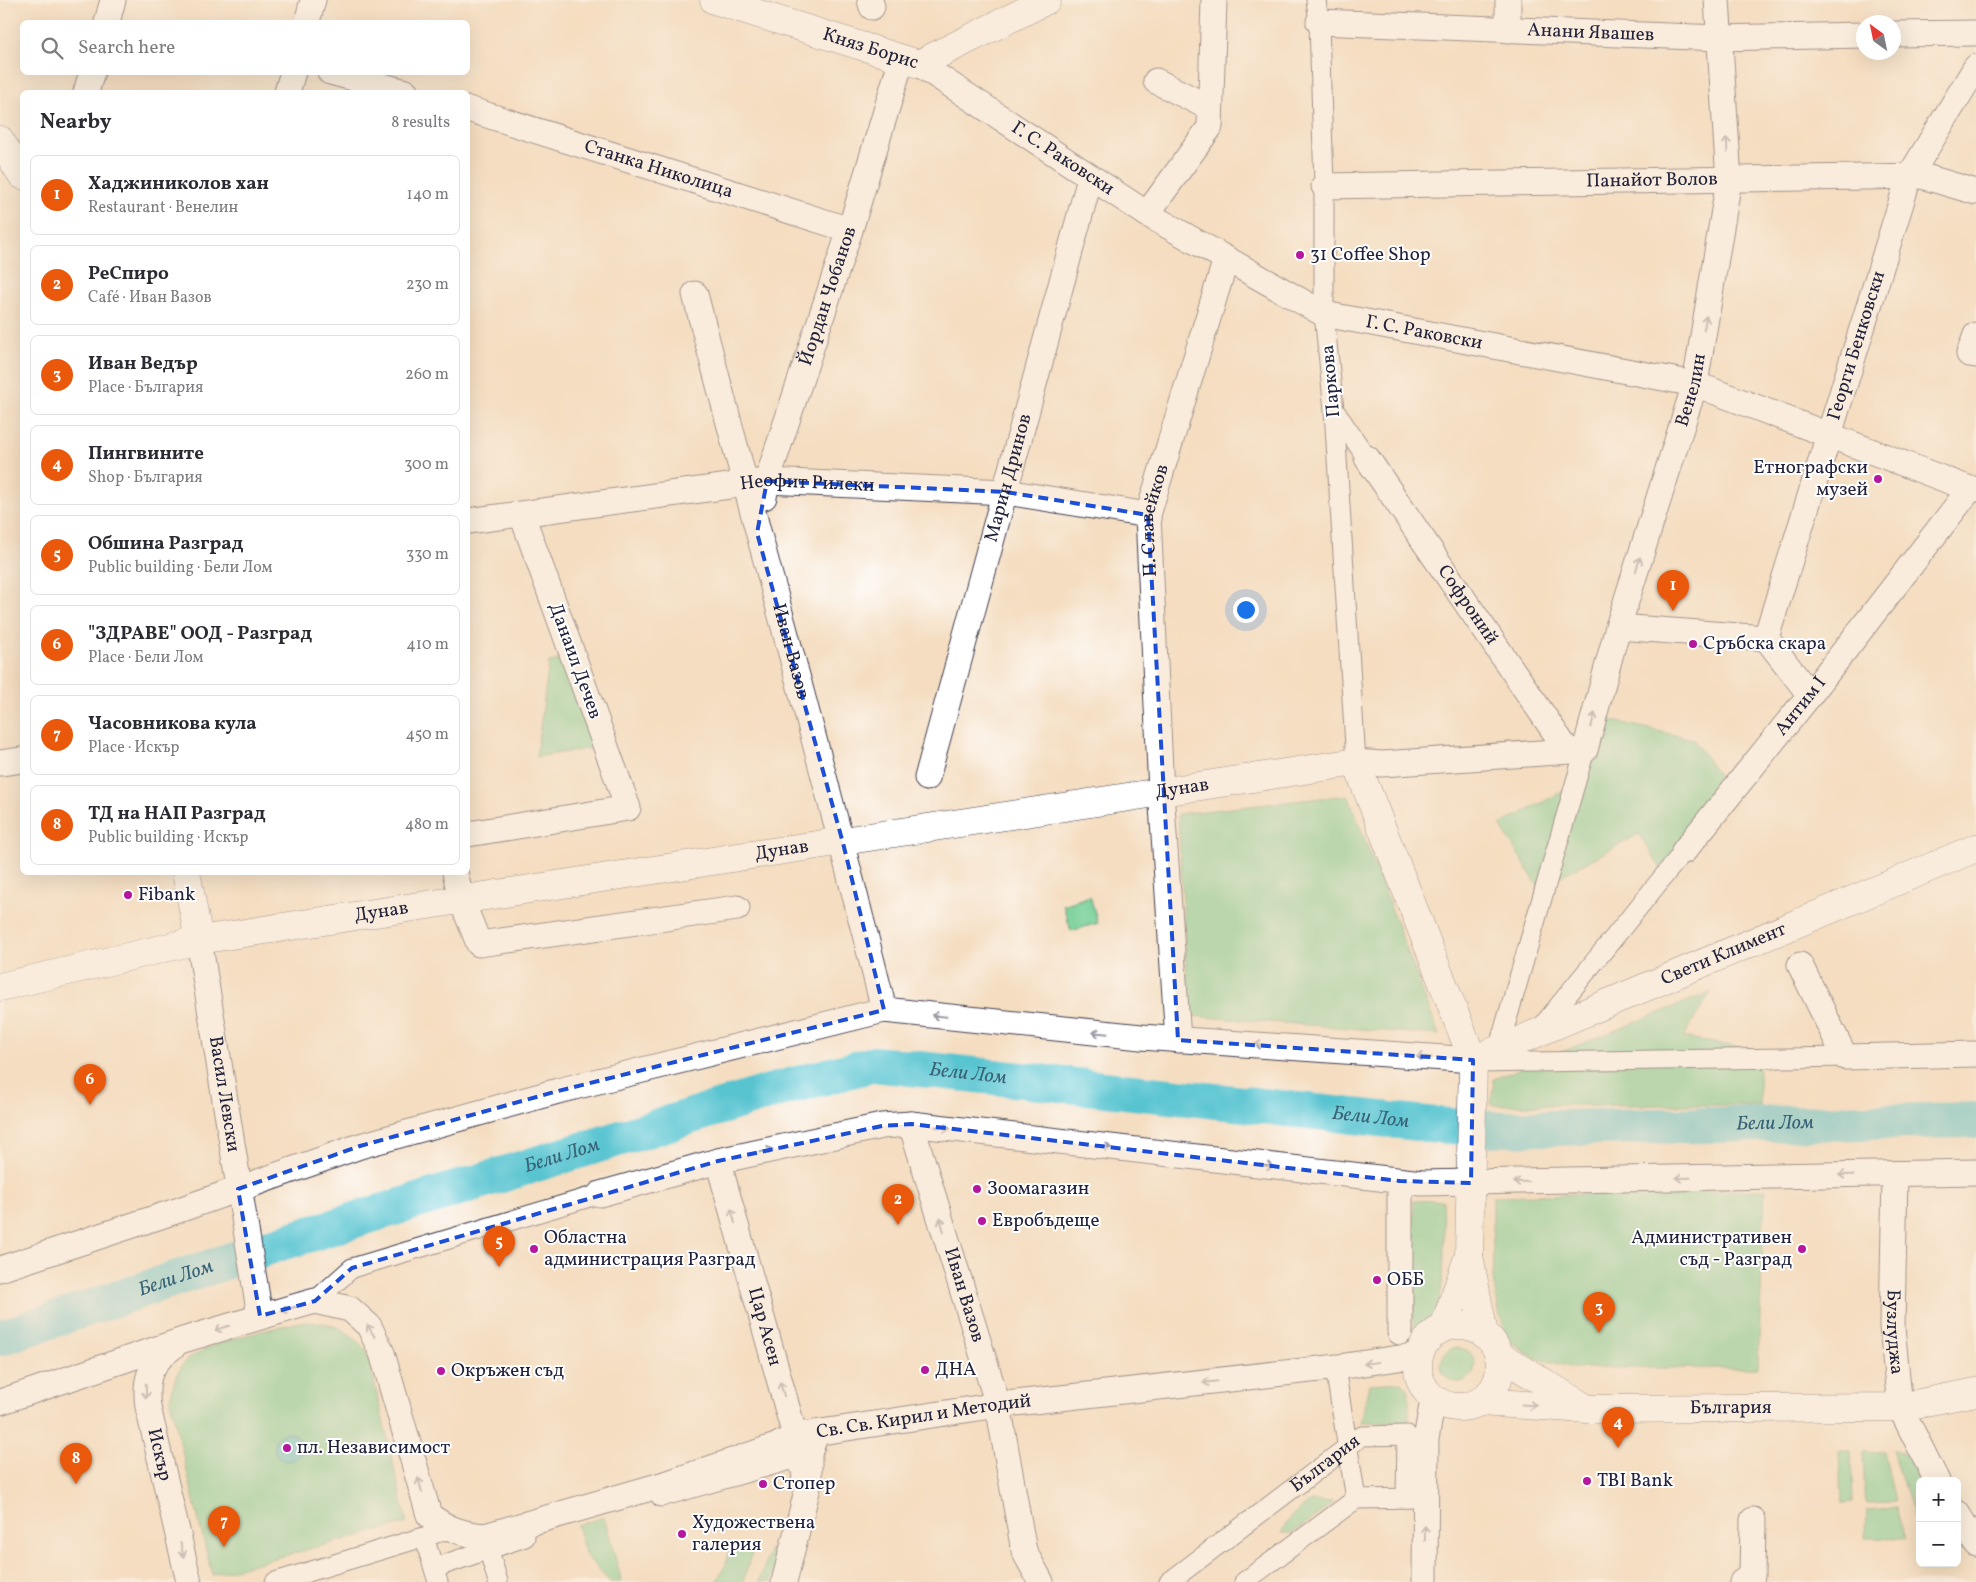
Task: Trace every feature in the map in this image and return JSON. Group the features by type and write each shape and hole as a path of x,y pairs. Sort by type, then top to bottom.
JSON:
{"street":[{"path":"108,20 113,0"},
{"path":"308,20 313,0"},
{"name":"Княз Борис","path":"714,0 911,61 1046,0"},
{"path":"1147,214 1210,126 1214,0"},
{"path":"1508,0 1508,30"},
{"name":"Венелин","path":"1576,750 1618,628 1695,384 1729,180 1717,0"},
{"name":"Анани Явашев","path":"1317,11 1508,30 1719,38 1856,35"},
{"name":"Паркова","path":"1317,11 1324,186 1324,314 1334,410 1356,762"},
{"path":"1901,34 1976,33"},
{"name":"Г. С. Раковски","path":"911,61 1147,214 1324,314 1695,384 1973,489"},
{"name":"Йордан Чобанов","path":"756,483 911,61"},
{"name":"Георги Бенковски","path":"1766,638 1827,434 1909,176 1976,67"},
{"path":"87,90 91,75"},
{"path":"288,90 292,75"},
{"path":"341,75 398,90"},
{"path":"1156,81 1210,108"},
{"name":"Станка Николица","path":"470,110 850,230"},
{"path":"0,140 20,172"},
{"name":"Панайот Волов","path":"1324,186 1922,176 1976,192"},
{"name":"Марин Дринов","path":"927,778 1090,178"},
{"name":"П. Славейков","path":"1178,1040 1161,791 1148,515 1226,259"},
{"name":"Иван Вазов","path":"694,294 756,483 757,534 843,842 884,1010"},
{"path":"1334,410 1367,458"},
{"name":"Софроний","path":"1367,458 1576,750"},
{"name":"Неофит Рилски","path":"470,521 756,483 1006,492 1148,515"},
{"name":"Антим I","path":"1684,851 1973,489"},
{"name":"Данаил Дечев","path":"470,834 628,808 522,515"},
{"path":"1618,628 1766,638 1810,695"},
{"path":"1498,1050 1576,750"},
{"name":"Дунав","path":"0,987 198,940 843,842 1161,791 1356,762 1382,764 1576,750"},
{"path":"0,763 20,760"},
{"path":"1356,762 1473,1062 1469,1255 1491,1344 1500,1369 1497,1382 1490,1393 1480,1402 1459,1408 1450,1407 1433,1400 1420,1381 1419,1355 1428,1338 1444,1327 1458,1324 1472,1327 1491,1344 1587,1409"},
{"name":"Свети Климент","path":"1473,1062 1538,1032 1976,848"},
{"path":"1538,1032 1684,851"},
{"name":"Васил Левски","path":"187,875 260,1316"},
{"path":"456,875 461,899 480,944 737,908"},
{"path":"1800,965 1845,1057"},
{"path":"0,1268 240,1201 360,1146 558,1091 884,1010 1178,1040 1473,1062 1976,1054"},
{"path":"315,1302 352,1268 718,1161 882,1126 911,1124 1400,1181 1471,1183 1976,1172"},
{"name":"Иван Вазов","path":"911,1124 998,1405 1024,1551 1041,1582"},
{"name":"Цар Асен","path":"718,1161 806,1435"},
{"name":"Бузлуджа","path":"1894,1174 1892,1327 1900,1407 1935,1477"},
{"path":"1400,1181 1400,1332"},
{"path":"1444,1327 1469,1255"},
{"path":"0,1402 260,1316 315,1302 350,1309 370,1326 382,1353 429,1515 439,1531 436,1575"},
{"name":"Искър","path":"183,1340 166,1352 153,1366 145,1386 148,1407 188,1582"},
{"name":"Св. Св. Кирил и Методий","path":"439,1531 462,1534 487,1542 668,1483 806,1435 998,1405 1335,1368 1419,1355"},
{"path":"1335,1368 1356,1499"},
{"name":"България","path":"1480,1402 1587,1409 1900,1407 1976,1392"},
{"path":"1425,1582 1416,1498 1417,1435 1433,1400"},
{"path":"784,1582 809,1483 809,1454 806,1435"},
{"name":"България","path":"1169,1582 1362,1436 1417,1435"},
{"path":"436,1575 487,1542 797,1458 802,1475 795,1504"},
{"path":"1244,1582 1356,1499 1416,1498"},
{"path":"1742,1582 1752,1576 1753,1520"},
{"path":"1961,1520 1976,1544"},
{"path":"275,1582 439,1531"},
{"path":"487,1542 498,1582"}],"highlighted area":[{"path":"767,481 1006,492 1148,515 1178,1040 1473,1060 1471,1183 1400,1181 911,1124 882,1126 718,1161 352,1268 315,1301 260,1316 238,1189 360,1146 558,1091 884,1010 843,843 757,533"}],"green space":[{"path":"562,659 594,748 536,757 549,662"},
{"path":"1605,719 1693,739 1728,789 1661,869 1639,834 1539,888 1500,825 1586,779"},
{"path":"1348,795 1439,1035 1189,1016 1178,814"},
{"path":"1090,896 1098,923 1071,931 1063,905"},
{"path":"1711,992 1683,1037 1758,1051 1760,1105 1491,1105 1494,1079"},
{"path":"1765,1190 1758,1368 1574,1368 1532,1357 1509,1340 1499,1313 1493,1279 1493,1196"},
{"path":"1443,1200 1444,1253 1440,1296 1435,1314 1426,1326 1413,1332 1414,1201"},
{"path":"298,1322 321,1323 337,1327 351,1336 367,1352 407,1523 212,1575 170,1401 175,1380 185,1362 207,1348"},
{"path":"1458,1348 1470,1353 1475,1365 1470,1377 1458,1382 1446,1377 1441,1365 1446,1353"},
{"path":"1402,1382 1409,1390 1409,1422 1361,1422 1369,1384"},
{"path":"1893,1450 1905,1455 1920,1477 1916,1477 1916,1526"},
{"path":"1840,1451 1851,1451 1853,1503 1842,1504"},
{"path":"1863,1451 1884,1452 1895,1502 1865,1503"},
{"path":"1311,1501 1335,1502 1293,1533 1281,1533 1291,1516"},
{"path":"1896,1508 1905,1539 1865,1538 1866,1510"},
{"path":"604,1517 622,1582 610,1582 586,1556 577,1525"},
{"path":"754,1546 743,1582 716,1582 726,1564 728,1552"},
{"path":"770,1549 780,1550 771,1582 759,1582"}],"water":[{"path":"288,1433 298,1437 302,1447 298,1457 288,1461 278,1457 274,1447 278,1437"}],"waterway":[{"name":"Бели Лом","path":"0,1338 284,1242 779,1089 874,1064 1436,1125 1495,1129 1976,1120"}],"place":[{"name":"31 Coffee Shop","path":"1300,255"},
{"name":"Етнографски музей","path":"1878,479"},
{"name":"Хаджиниколов хан","path":"1673,611"},
{"name":"Сръбска скара","path":"1693,644"},
{"name":"Fibank","path":"128,895"},
{"name":"\"ЗДРАВЕ\" ООД - Разград","path":"90,1105"},
{"name":"Зоомагазин","path":"977,1189"},
{"name":"Евробъдеще","path":"982,1221"},
{"name":"РеСпиро","path":"898,1225"},
{"name":"Областна администрация Разград","path":"534,1249"},
{"name":"Административен съд - Разград","path":"1802,1249"},
{"name":"Обшина Разград","path":"499,1267"},
{"name":"ОББ","path":"1377,1280"},
{"name":"Иван Ведър","path":"1599,1333"},
{"name":"ДНА","path":"925,1370"},
{"name":"Окръжен съд","path":"441,1371"},
{"name":"пл. Независимост","path":"287,1448"},
{"name":"Пингвините","path":"1618,1448"},
{"name":"TBI Bank","path":"1587,1481"},
{"name":"ТД на НАП Разград","path":"76,1484"},
{"name":"Стопер","path":"763,1484"},
{"name":"Художествена галерия","path":"682,1534"},
{"name":"Часовникова кула","path":"224,1547"}]}
